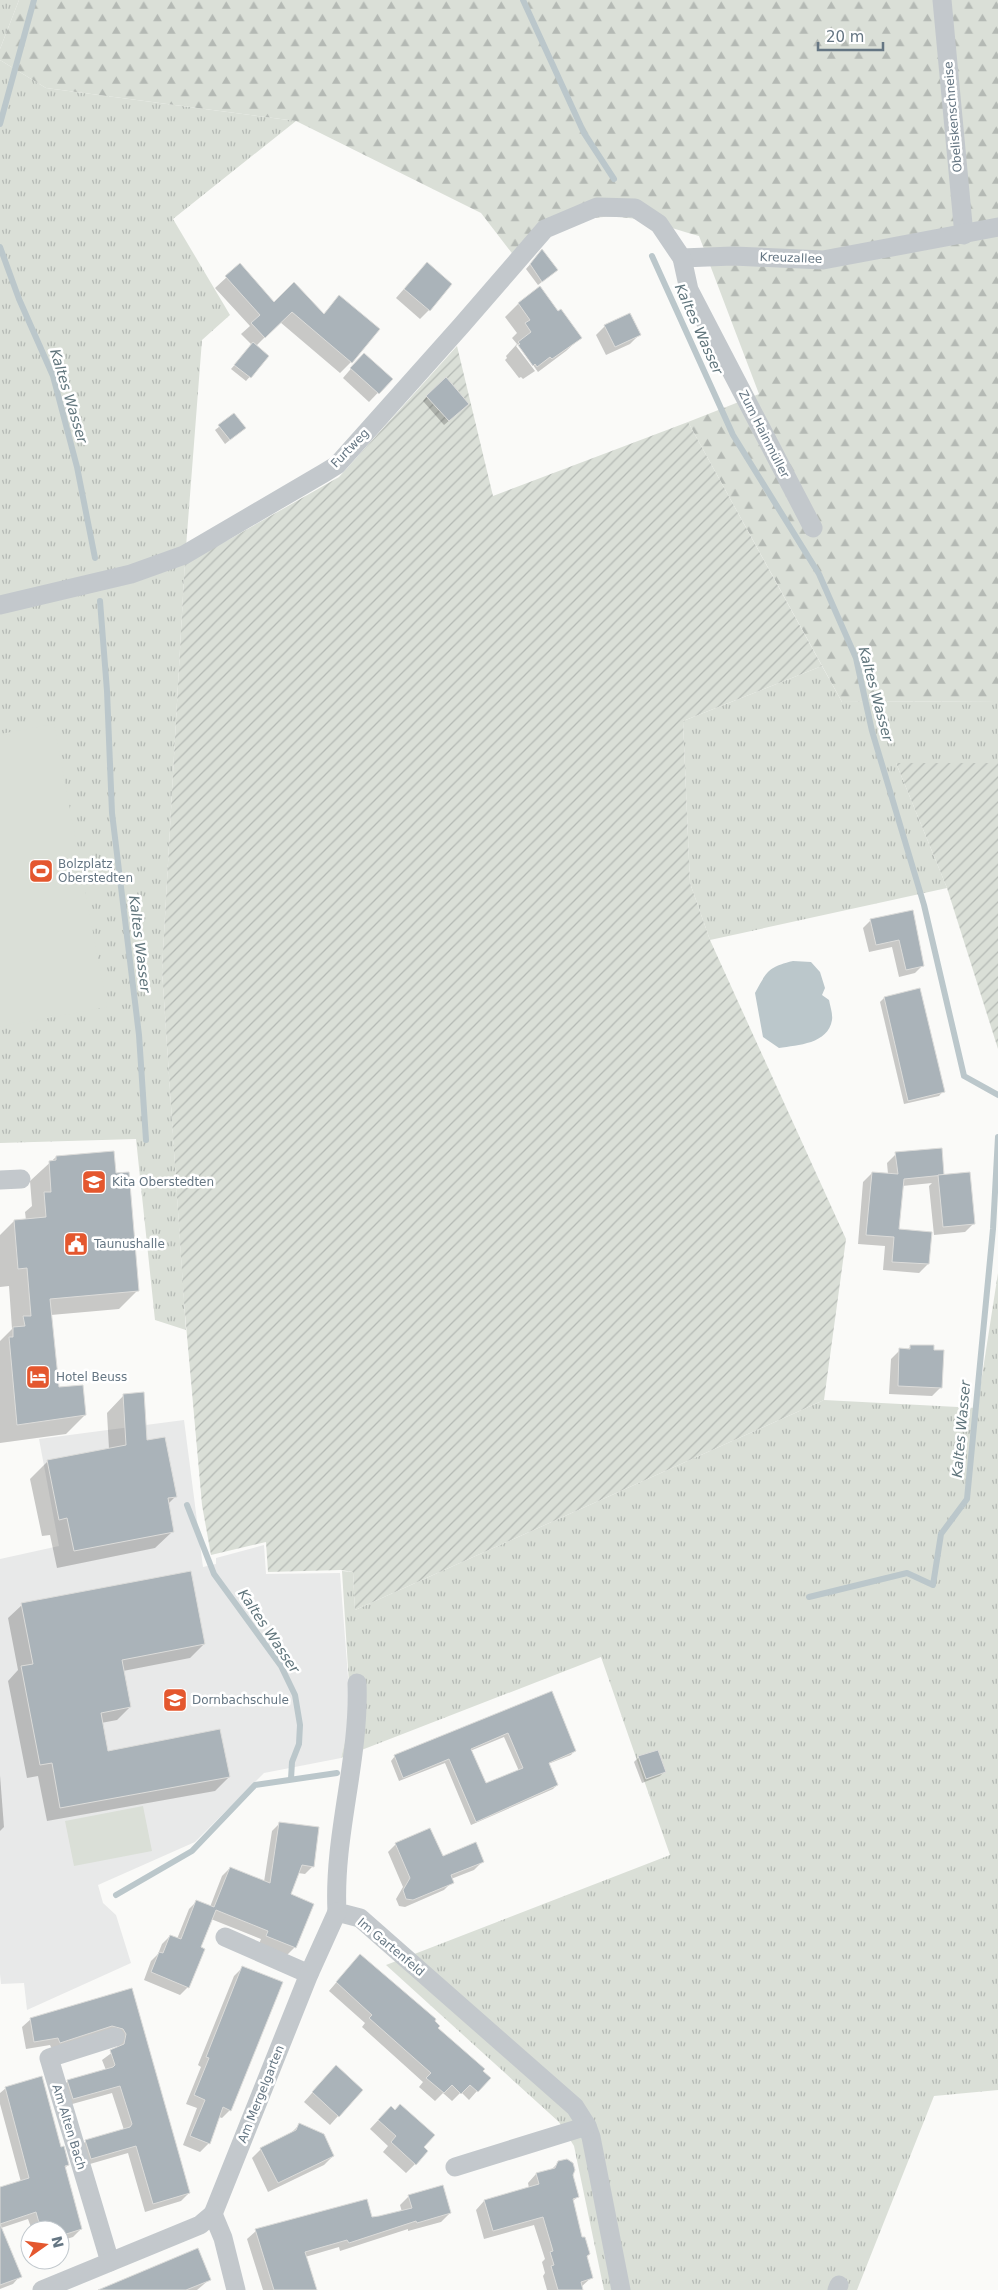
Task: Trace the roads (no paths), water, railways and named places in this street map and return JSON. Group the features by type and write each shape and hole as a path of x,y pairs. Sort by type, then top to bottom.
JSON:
{"street":[{"name":"Obeliskenschneise","path":"942,0 964,235"},
{"name":"Furtweg","path":"0,605 131,574 184,555 336,465 455,334 545,229 597,207 635,208 660,224 682,258"},
{"name":"Kreuzallee","path":"682,258 732,256 823,260 964,235 998,227"},
{"name":"Zum Hainmüller","path":"682,258 689,290 813,528"},
{"path":"0,1180 22,1179"},
{"path":"337,1912 335,1881 349,1776 354,1756 358,1713 357,1683"},
{"name":"Am Mergelgarten","path":"213,2214 309,1974 337,1912"},
{"name":"Im Gartenfeld","path":"337,1912 360,1918 575,2107 587,2126 622,2290"},
{"path":"224,1937 309,1974"},
{"name":"Am Alten Bach","path":"110,2262 49,2058 115,2038"},
{"path":"455,2166 587,2126"},
{"path":"42,2290 200,2226 213,2214 223,2238 236,2290"}],"waterway":[{"name":"Kaltes Wasser","path":"0,124 34,0"},
{"name":"Kaltes Wasser","path":"523,0 584,133 614,179"},
{"name":"Kaltes Wasser","path":"0,247 19,299 53,376 77,467 95,558"},
{"name":"Kaltes Wasser","path":"652,256 733,435 819,574 856,658 872,731 924,905 964,1076 998,1095"},
{"name":"Kaltes Wasser","path":"100,601 107,691 112,813 139,1035 146,1140"},
{"name":"Kaltes Wasser","path":"809,1597 907,1573 933,1585 941,1534 967,1499 993,1229 998,1137"},
{"name":"Kaltes Wasser","path":"187,1505 214,1574 281,1666 295,1695 300,1725 299,1744 292,1762 291,1779"},
{"name":"Kaltes Wasser","path":"116,1895 192,1851 255,1785 337,1773"}],"place":[{"name":"Bolzplatz Oberstedten","path":"41,871"},
{"name":"Kita Oberstedten","path":"94,1182"},
{"name":"Taunushalle","path":"76,1244"},
{"name":"Hotel Beuss","path":"38,1377"},
{"name":"Dornbachschule","path":"175,1700"}]}
